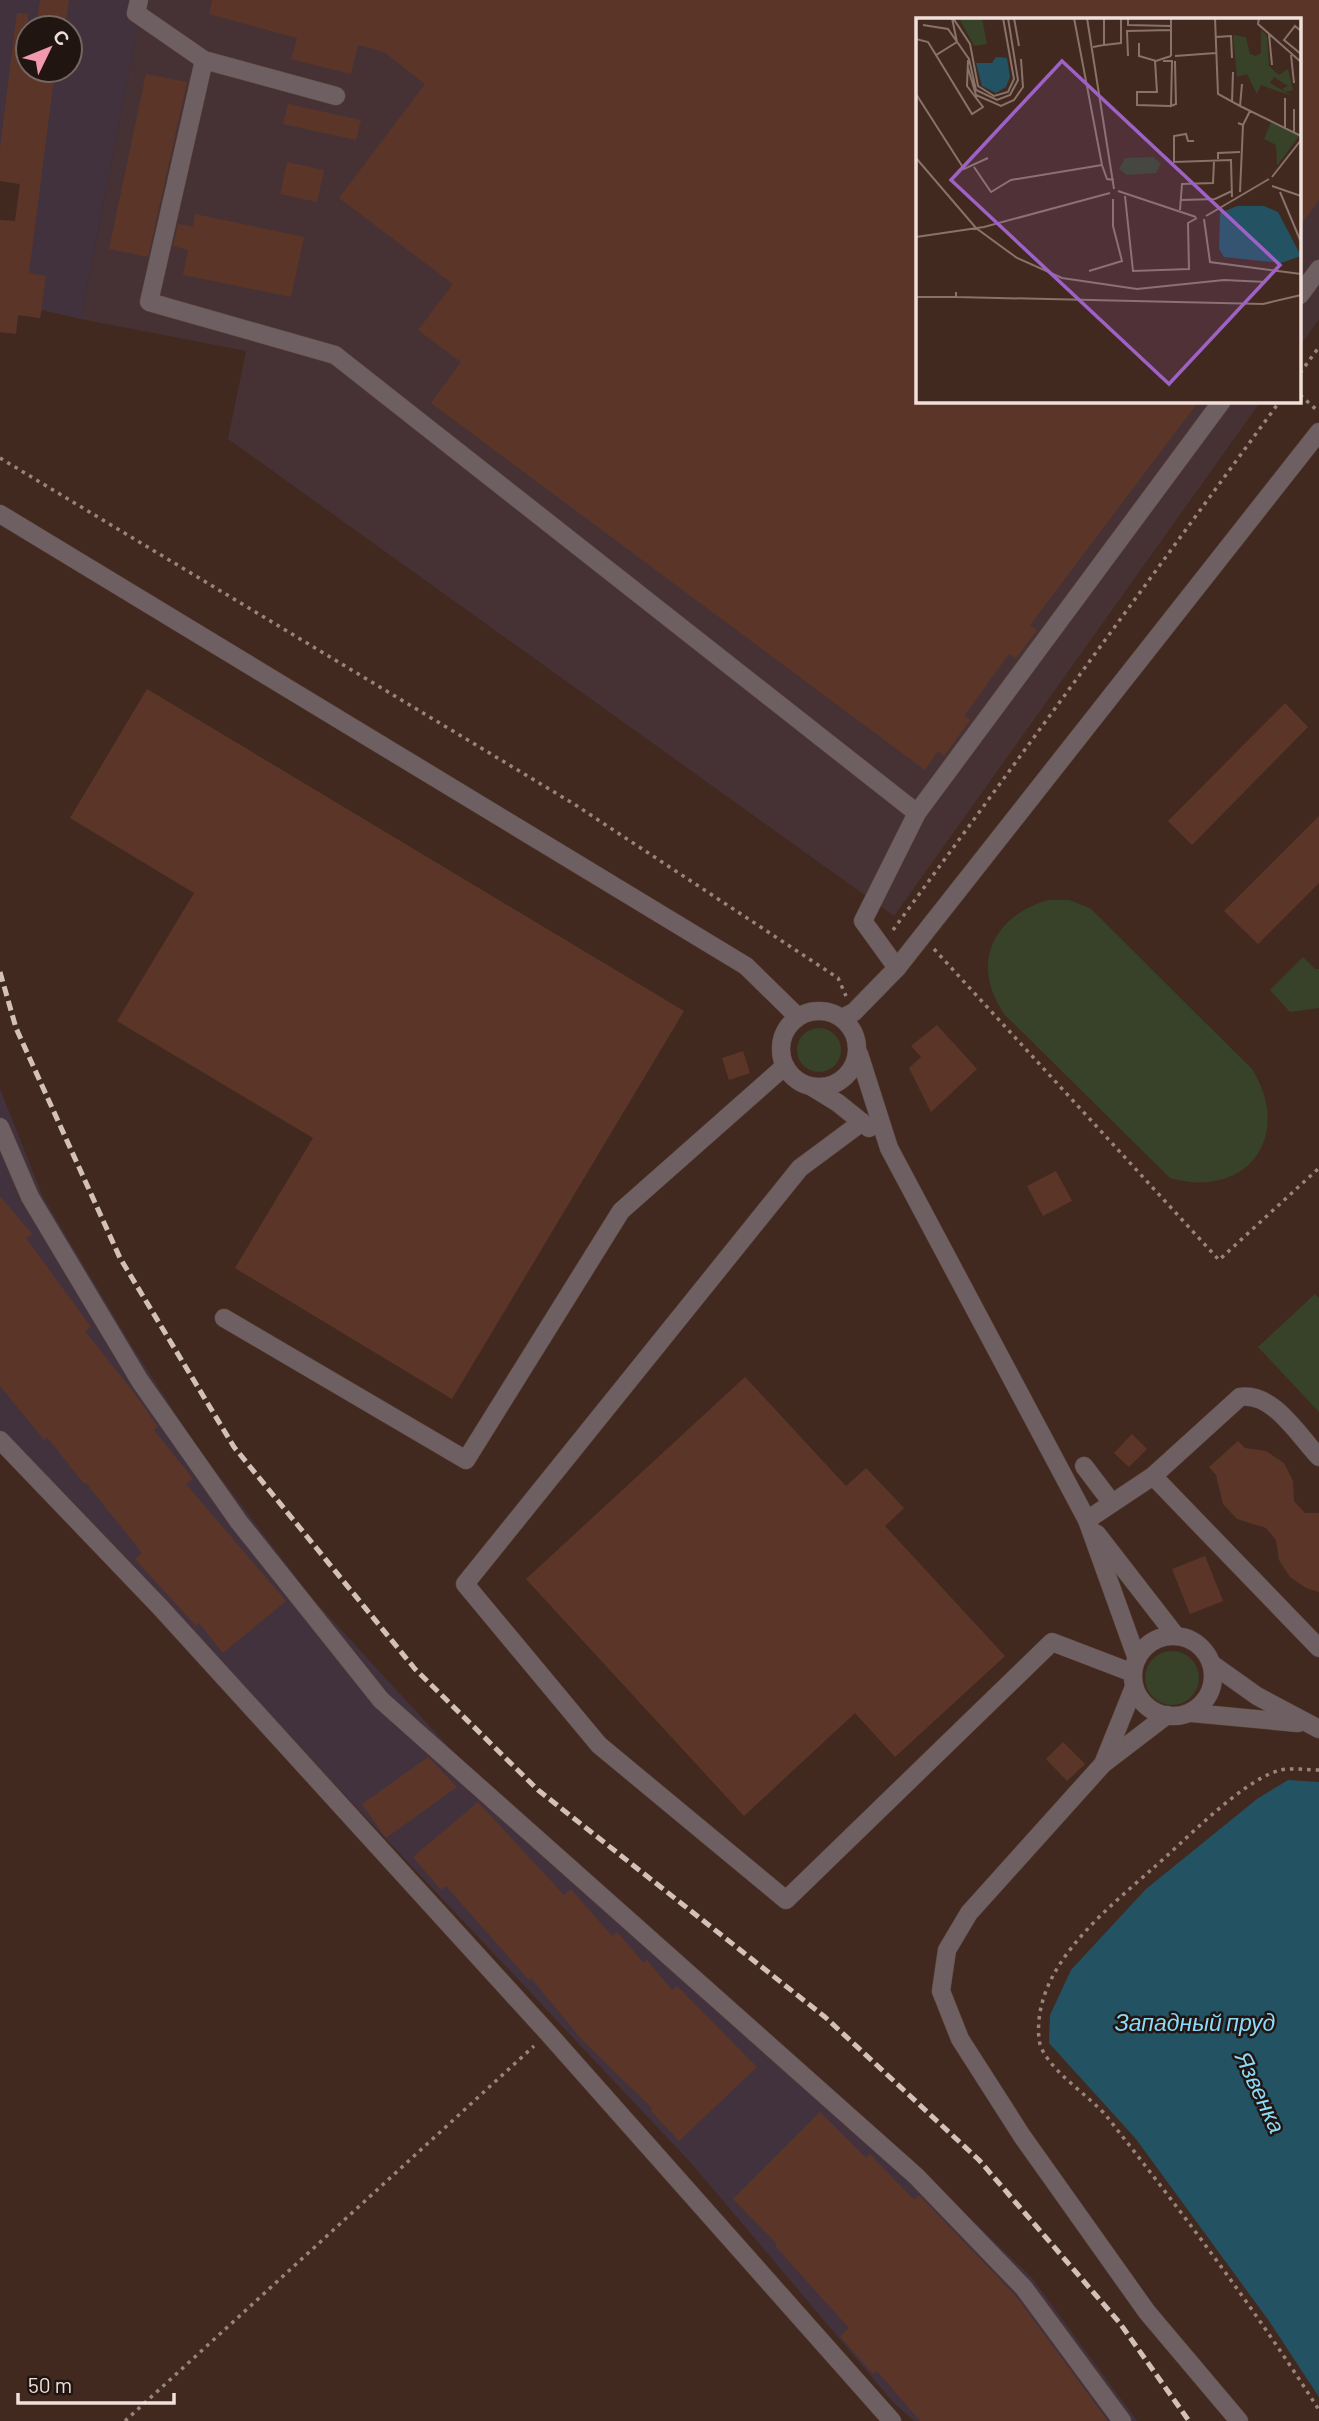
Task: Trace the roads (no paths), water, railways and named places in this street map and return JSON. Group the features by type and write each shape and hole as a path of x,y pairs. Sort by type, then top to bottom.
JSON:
{"street":[{"path":"139,0 136,13 204,60 336,96"},
{"path":"204,60 149,302 335,355 917,813"},
{"path":"1302,292 1319,269"},
{"path":"897,968 863,921 917,813 1221,402"},
{"path":"848,1015 897,968 920,934 1319,432"},
{"path":"0,514 746,966 798,1017"},
{"path":"848,1015 820,1010 798,1017 784,1034 781,1056 785,1066 801,1083 812,1087 862,1122 889,1148"},
{"path":"848,1015 889,1148 1087,1520 1176,1636"},
{"path":"812,1087 839,1082 850,1073 859,1054"},
{"path":"224,1318 466,1460 621,1211 785,1066"},
{"path":"862,1122 800,1168 465,1584 599,1745 786,1900 1052,1642 1135,1673"},
{"path":"0,1127 30,1197 140,1381 239,1522 381,1700 916,2176 1024,2288 1122,2421"},
{"path":"1087,1520 1153,1476 1233,1402 1252,1395 1265,1400 1319,1457"},
{"path":"0,1440 160,1607 259,1719 548,2033 892,2421"},
{"path":"1084,1466 1112,1503"},
{"path":"1153,1476 1319,1648"},
{"path":"1087,1520 1147,1707 1178,1717 1192,1713 1312,1727"},
{"path":"1103,1764 1135,1673 1151,1643 1176,1636 1189,1639 1201,1647 1212,1664 1312,1727"},
{"path":"1192,1713 1206,1701 1212,1689 1212,1664"},
{"path":"1167,1715 1103,1764 969,1913 947,1950 941,1991 960,2039 1022,2136 1147,2312 1239,2421"}],"water":[{"name":"Западный пруд","path":"1288,1780 1319,1782 1319,2397 1269,2321 1136,2139 1049,2043 1050,2015 1071,1970 1146,1889 1257,1799"}],"railway":[{"path":"0,972 16,1028 120,1258 234,1447 415,1669 538,1790 825,2017 979,2160 1119,2322 1189,2421"}],"water label":[{"name":"Язвенка","path":"1261,2092"}]}
